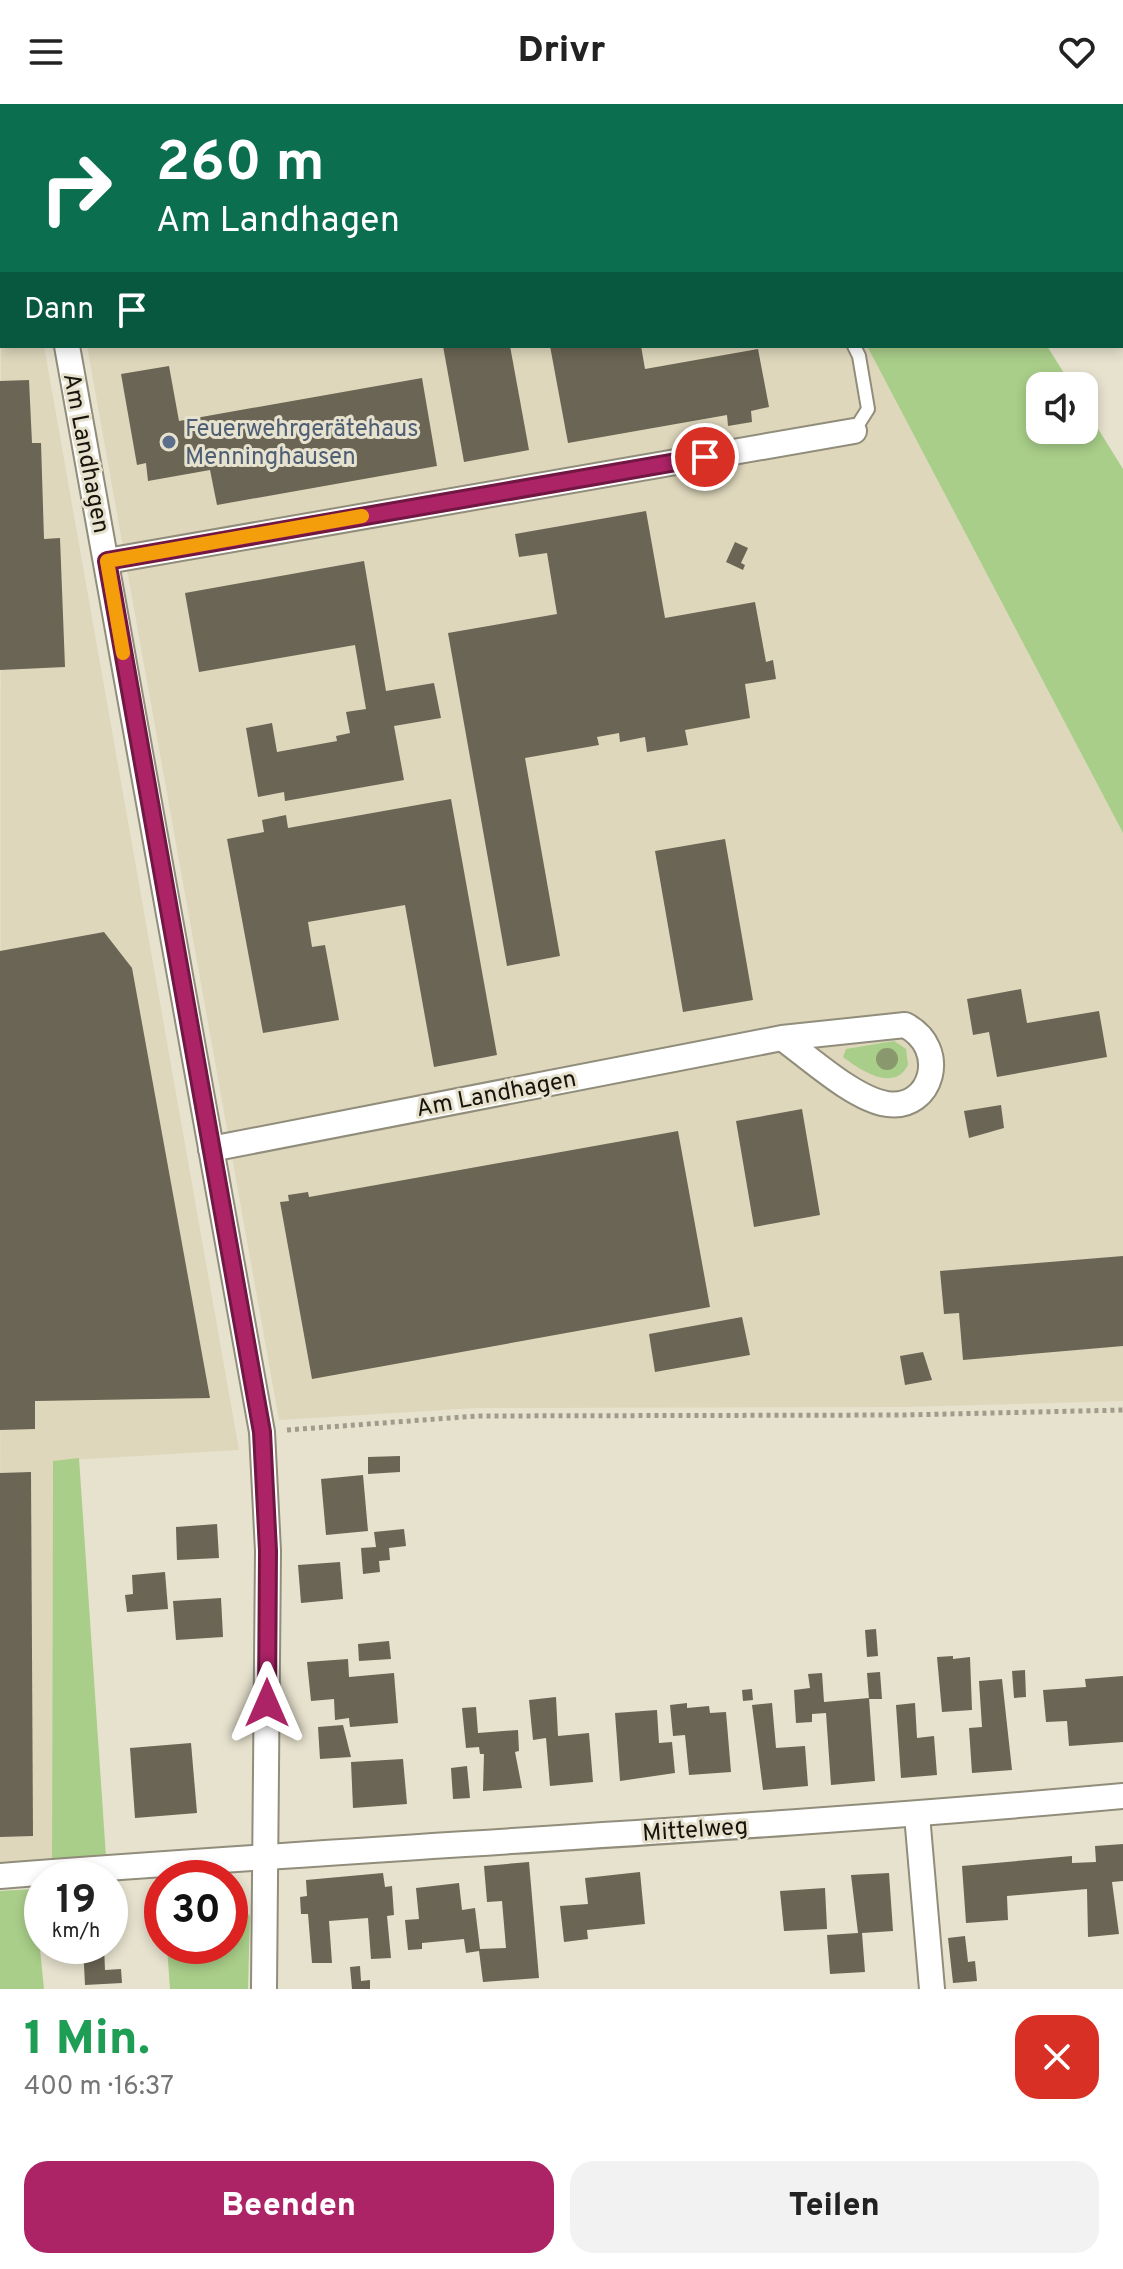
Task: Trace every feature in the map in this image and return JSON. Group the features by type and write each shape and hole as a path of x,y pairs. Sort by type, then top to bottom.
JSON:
{"street":[{"name":"Am Landhagen","path":"67,348 262,1432 268,1551 267,1855"},
{"name":"Am Landhagen","path":"107,561 854,431"},
{"name":"Am Landhagen","path":"211,1149 782,1038 905,1025 924,1039 931,1052 931,1075 926,1087 914,1096 888,1104 864,1096 782,1038"},
{"name":"Mittelweg","path":"0,1876 267,1855 917,1815 1123,1796"},
{"path":"917,1815 932,1989"},
{"path":"264,1989 267,1855"}],"lane":[{"path":"854,431 868,409 855,348"}],"path":[{"path":"262,1432 477,1416 889,1416 1123,1410"}],"shaded area":[{"path":"1,348 44,348 239,1450 53,1461 52,1860 24,1860 24,1863 0,1864"},
{"path":"87,348 868,348 1123,833 1123,1401 906,1407 477,1408 279,1420"}],"green space":[{"path":"868,348 1048,348 1063,372 1026,372 1026,444 1098,444 1098,429 1123,469 1123,833"},
{"path":"894,1041 906,1049 908,1065 894,1077 867,1073 843,1057 846,1049"},
{"path":"79,1458 106,1857 52,1860 53,1461"},
{"path":"24,1890 24,1964 42,1964 44,1989 0,1989 0,1891"},
{"path":"248,1914 250,1916 248,1989 170,1989 168,1964 248,1964"}],"building":[{"path":"443,348 510,348 529,450 464,462"},
{"path":"550,348 641,348 645,369 758,349 769,407 751,411 752,422 728,426 727,415 568,443"},
{"path":"169,366 179,421 422,378 437,466 217,505 210,470 148,481 146,463 137,465 121,374"},
{"path":"29,380 32,443 41,443 44,539 60,538 65,667 0,670 0,381"},
{"path":"646,511 665,618 755,602 766,662 773,660 776,679 745,684 750,718 685,730 688,745 647,752 645,737 620,742 619,733 597,737 599,745 525,758 560,956 507,966 448,633 557,614 547,553 519,557 515,534"},
{"path":"735,542 748,548 741,563 745,565 743,570 726,562"},
{"path":"364,561 386,691 434,683 441,718 394,726 404,780 285,801 284,792 258,797 246,728 272,723 277,752 337,741 336,736 350,733 346,712 366,709 355,645 199,672 185,593"},
{"path":"451,799 497,1055 434,1067 405,905 308,922 312,947 325,945 339,1020 263,1033 227,839 264,832 262,820 286,815 288,828"},
{"path":"725,839 753,1000 683,1012 655,851"},
{"path":"104,932 132,968 210,1398 35,1401 35,1429 0,1430 0,951"},
{"path":"1021,989 1027,1023 1099,1011 1107,1057 997,1077 989,1032 973,1035 967,999"},
{"path":"1001,1105 1004,1128 969,1138 964,1111"},
{"path":"802,1109 820,1215 754,1227 736,1121"},
{"path":"678,1131 710,1307 312,1379 280,1202 289,1201 288,1195 308,1192 309,1197"},
{"path":"1123,1256 1123,1346 963,1360 959,1313 944,1314 940,1271"},
{"path":"742,1317 750,1355 655,1372 649,1334"},
{"path":"923,1352 932,1380 905,1385 900,1356"},
{"path":"400,1456 400,1472 368,1474 368,1457"},
{"path":"31,1472 33,1836 0,1837 0,1473"},
{"path":"363,1475 368,1531 326,1535 321,1479"},
{"path":"217,1524 219,1558 177,1560 176,1527"},
{"path":"404,1529 406,1546 389,1548 390,1560 379,1561 380,1572 363,1574 361,1548 376,1547 374,1532"},
{"path":"340,1562 343,1599 301,1603 298,1565"},
{"path":"165,1572 168,1609 127,1612 125,1595 133,1594 132,1575"},
{"path":"221,1598 223,1637 176,1640 173,1601"},
{"path":"876,1629 878,1656 867,1657 865,1630"},
{"path":"389,1641 391,1659 359,1661 358,1644"},
{"path":"953,1656 953,1659 970,1657 972,1710 942,1712 937,1657"},
{"path":"348,1659 349,1677 394,1673 398,1723 350,1727 349,1718 335,1720 334,1699 311,1701 307,1662"},
{"path":"1025,1670 1026,1697 1014,1698 1012,1671"},
{"path":"880,1672 882,1699 869,1699 867,1673"},
{"path":"822,1673 824,1702 869,1698 875,1781 831,1785 826,1713 812,1714 812,1722 796,1723 794,1690 810,1688 808,1674"},
{"path":"1123,1676 1123,1742 1069,1746 1067,1721 1046,1722 1043,1690 1086,1687 1085,1679"},
{"path":"1002,1679 1012,1770 972,1773 969,1728 982,1727 979,1681"},
{"path":"752,1689 753,1700 743,1701 742,1690"},
{"path":"556,1697 558,1736 589,1733 593,1782 550,1786 546,1738 533,1740 529,1700"},
{"path":"687,1703 687,1708 709,1706 710,1713 726,1712 731,1772 689,1775 685,1735 673,1736 670,1705"},
{"path":"772,1703 776,1748 805,1746 808,1786 763,1790 752,1705"},
{"path":"915,1703 917,1738 934,1736 937,1775 901,1778 896,1705"},
{"path":"476,1707 478,1733 518,1730 519,1751 515,1752 522,1788 483,1791 484,1754 480,1754 479,1747 466,1748 462,1708"},
{"path":"657,1710 659,1743 672,1742 675,1773 620,1781 615,1713"},
{"path":"343,1725 351,1757 320,1759 318,1727"},
{"path":"191,1743 197,1813 135,1818 130,1748"},
{"path":"403,1759 407,1804 353,1808 351,1762"},
{"path":"467,1766 470,1798 453,1799 451,1768"},
{"path":"1123,1844 1123,1881 1112,1882 1119,1934 1088,1937 1087,1889 1007,1896 1008,1920 966,1923 962,1866 1072,1856 1072,1863 1096,1862 1095,1846"},
{"path":"529,1862 539,1978 483,1982 479,1951 466,1953 464,1939 422,1943 422,1949 408,1950 405,1920 419,1919 416,1888 459,1883 462,1910 475,1908 480,1949 506,1948 502,1901 487,1902 484,1866"},
{"path":"640,1872 645,1924 587,1930 588,1939 564,1942 560,1906 588,1904 585,1878"},
{"path":"383,1873 385,1887 392,1886 394,1915 387,1916 391,1958 371,1959 368,1918 329,1921 332,1963 312,1963 308,1914 301,1914 300,1897 307,1896 306,1880"},
{"path":"889,1873 893,1931 862,1933 865,1972 830,1974 827,1935 858,1933 851,1875"},
{"path":"825,1888 827,1929 784,1931 780,1891"},
{"path":"965,1936 968,1962 975,1961 977,1981 953,1983 948,1938"},
{"path":"84,1964 105,1964 105,1970 121,1969 122,1983 85,1985"},
{"path":"360,1966 361,1981 370,1980 370,1989 352,1989 350,1967"}],"slow traffic":[{"path":"123,653 107,561 362,516"}],"place":[{"name":"Feuerwehrgerätehaus Menninghausen","path":"169,442"}],"route":[{"path":"267,1703 268,1551 262,1432 107,561 705,457"}]}
